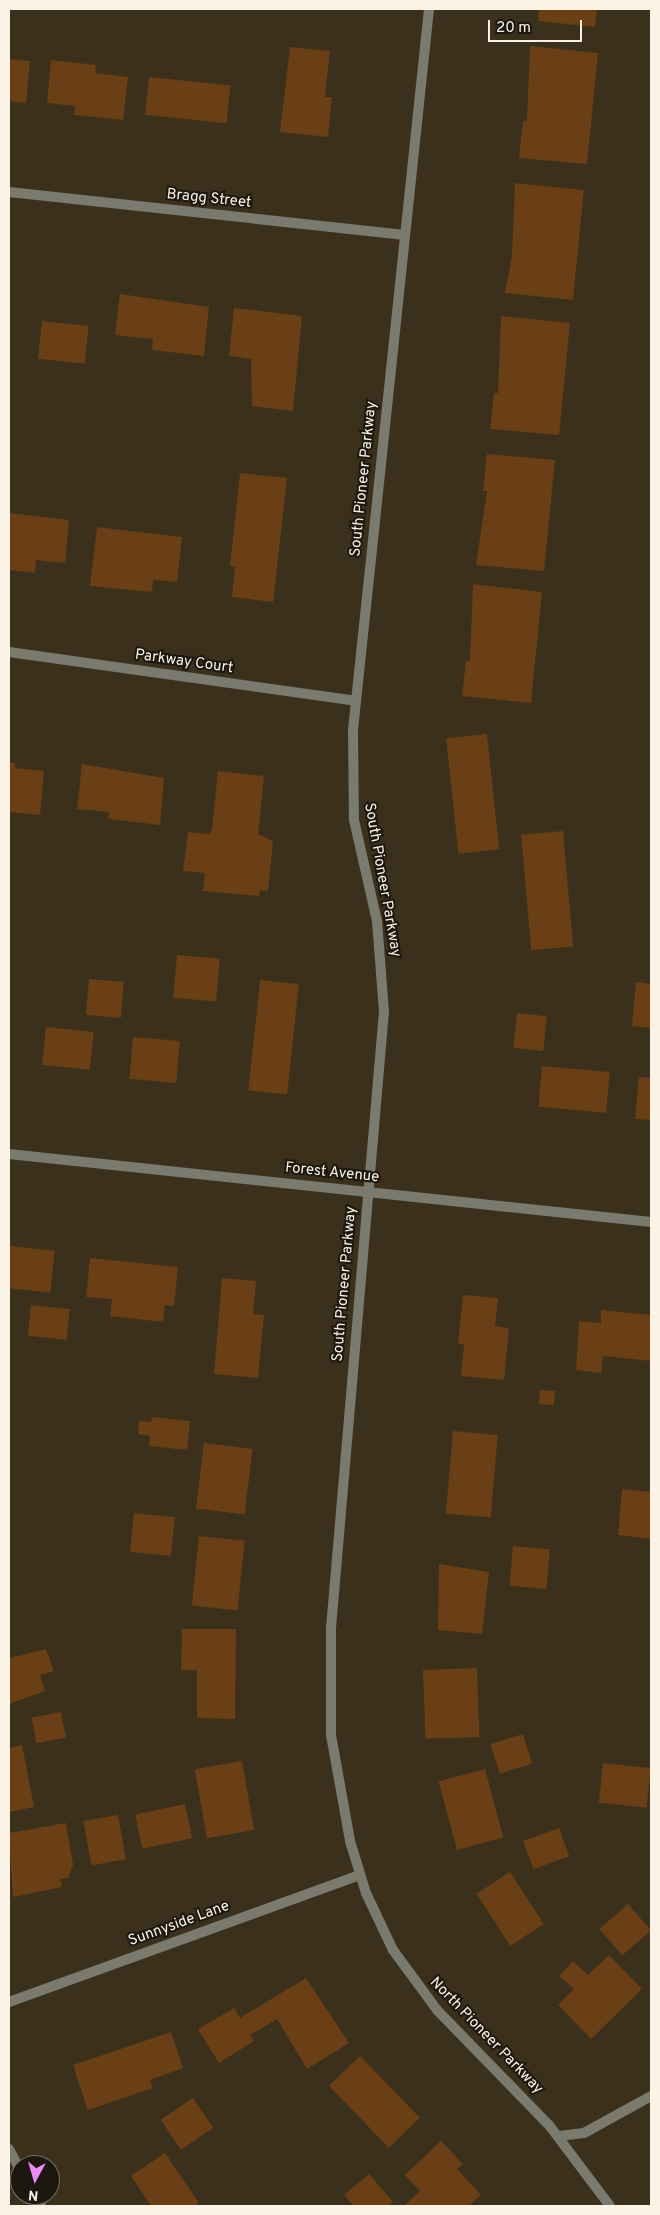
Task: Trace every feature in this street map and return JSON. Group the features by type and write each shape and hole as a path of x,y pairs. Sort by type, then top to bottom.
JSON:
{"street":[{"name":"South Pioneer Parkway","path":"360,1875 336,1778 328,1670 384,997 377,922 352,798 356,701 429,9"},
{"name":"Bragg Street","path":"9,192 405,235"},
{"name":"Parkway Court","path":"9,652 356,701"},
{"name":"Forest Avenue","path":"9,1154 651,1222"},
{"name":"Sunnyside Lane","path":"9,2002 360,1875"},
{"name":"North Pioneer Parkway","path":"360,1875 385,1935 421,1991 559,2136 610,2206"},
{"path":"559,2136 584,2133 651,2096"}],"building":[{"path":"539,9 597,9 595,27 538,21"},
{"path":"530,46 598,53 587,164 519,158 523,121 527,121"},
{"path":"290,47 330,51 325,97 332,97 328,137 280,132"},
{"path":"9,59 30,61 26,103 9,101"},
{"path":"51,60 96,65 95,73 128,77 123,120 74,115 75,106 47,103"},
{"path":"149,77 231,86 227,123 145,115"},
{"path":"515,183 584,190 573,300 505,293 512,256"},
{"path":"120,294 209,307 204,356 152,350 153,339 115,335"},
{"path":"234,308 302,316 293,411 252,406 251,359 229,356"},
{"path":"501,316 570,323 559,435 490,429 494,393 498,393"},
{"path":"42,321 89,326 85,364 38,359"},
{"path":"487,454 555,460 544,571 476,565 487,491 483,491"},
{"path":"240,473 287,478 273,602 232,597 235,567 230,566"},
{"path":"9,513 69,520 65,563 36,560 35,573 9,570"},
{"path":"97,527 182,537 177,582 153,580 152,592 90,586"},
{"path":"473,584 542,592 531,703 462,696 466,661 470,661"},
{"path":"487,734 499,849 458,854 446,738"},
{"path":"9,763 15,763 15,768 44,771 40,815 9,812"},
{"path":"82,764 164,778 160,825 108,819 109,812 77,809"},
{"path":"218,771 264,776 258,834 273,841 268,891 260,890 259,896 203,891 205,873 183,871 188,832 209,834 212,829"},
{"path":"563,831 573,947 531,950 521,835"},
{"path":"177,955 220,959 216,1002 173,998"},
{"path":"89,979 124,982 121,1018 86,1015"},
{"path":"260,980 299,984 287,1094 248,1090"},
{"path":"636,982 651,984 651,1028 632,1026"},
{"path":"517,1013 547,1016 543,1051 513,1048"},
{"path":"46,1027 94,1032 90,1070 42,1065"},
{"path":"133,1037 180,1041 176,1083 129,1079"},
{"path":"542,1066 610,1072 606,1113 538,1107"},
{"path":"639,1077 651,1078 651,1120 635,1119"},
{"path":"9,1246 55,1251 50,1293 9,1288"},
{"path":"90,1258 178,1267 174,1306 165,1305 163,1322 110,1316 112,1299 86,1297"},
{"path":"222,1278 256,1281 253,1314 264,1315 258,1378 214,1374"},
{"path":"463,1295 498,1298 495,1326 509,1328 504,1380 461,1376 464,1344 458,1344"},
{"path":"31,1305 70,1309 67,1340 28,1336"},
{"path":"601,1310 651,1315 651,1361 603,1356 601,1373 576,1370 579,1321 601,1323"},
{"path":"540,1390 555,1391 554,1405 539,1404"},
{"path":"152,1417 190,1421 187,1450 149,1446 150,1436 138,1434 139,1421 151,1422"},
{"path":"453,1431 498,1435 491,1518 446,1514"},
{"path":"204,1443 253,1449 245,1514 196,1509"},
{"path":"622,1489 651,1492 651,1539 618,1535"},
{"path":"134,1513 175,1517 171,1556 130,1552"},
{"path":"199,1536 245,1541 237,1610 192,1606"},
{"path":"513,1546 550,1549 546,1589 510,1586"},
{"path":"439,1564 489,1572 482,1634 438,1630"},
{"path":"182,1629 236,1629 235,1719 197,1718 197,1670 181,1670"},
{"path":"46,1649 54,1671 40,1675 45,1691 9,1704 9,1658"},
{"path":"477,1668 479,1737 425,1739 423,1670"},
{"path":"61,1712 66,1738 37,1743 32,1718"},
{"path":"523,1734 532,1764 500,1774 490,1744"},
{"path":"22,1745 34,1807 9,1812 9,1748"},
{"path":"242,1761 254,1830 207,1838 195,1769"},
{"path":"603,1763 651,1768 647,1808 599,1803"},
{"path":"485,1769 503,1838 457,1850 439,1781"},
{"path":"185,1804 192,1838 142,1849 135,1815"},
{"path":"118,1815 126,1859 91,1865 84,1821"},
{"path":"66,1823 73,1865 68,1878 60,1879 62,1887 13,1897 9,1833"},
{"path":"559,1828 569,1856 534,1869 523,1841"},
{"path":"510,1872 544,1924 510,1946 476,1894"},
{"path":"628,1904 651,1930 622,1955 599,1929"},
{"path":"609,1955 642,1989 591,2039 558,2005 574,1989 559,1976 573,1961 588,1975"},
{"path":"306,1978 349,2043 307,2069 277,2019 250,2035 254,2041 219,2063 198,2029 234,2008 240,2018"},
{"path":"171,2032 183,2068 150,2080 153,2088 88,2110 73,2065"},
{"path":"360,2056 420,2118 389,2148 329,2086"},
{"path":"193,2098 213,2128 181,2150 161,2120"},
{"path":"441,2141 463,2164 457,2169 481,2195 469,2206 404,2206 420,2191 405,2175"},
{"path":"165,2153 199,2203 194,2206 151,2206 131,2176"},
{"path":"369,2174 393,2202 388,2206 354,2206 344,2195"}]}
